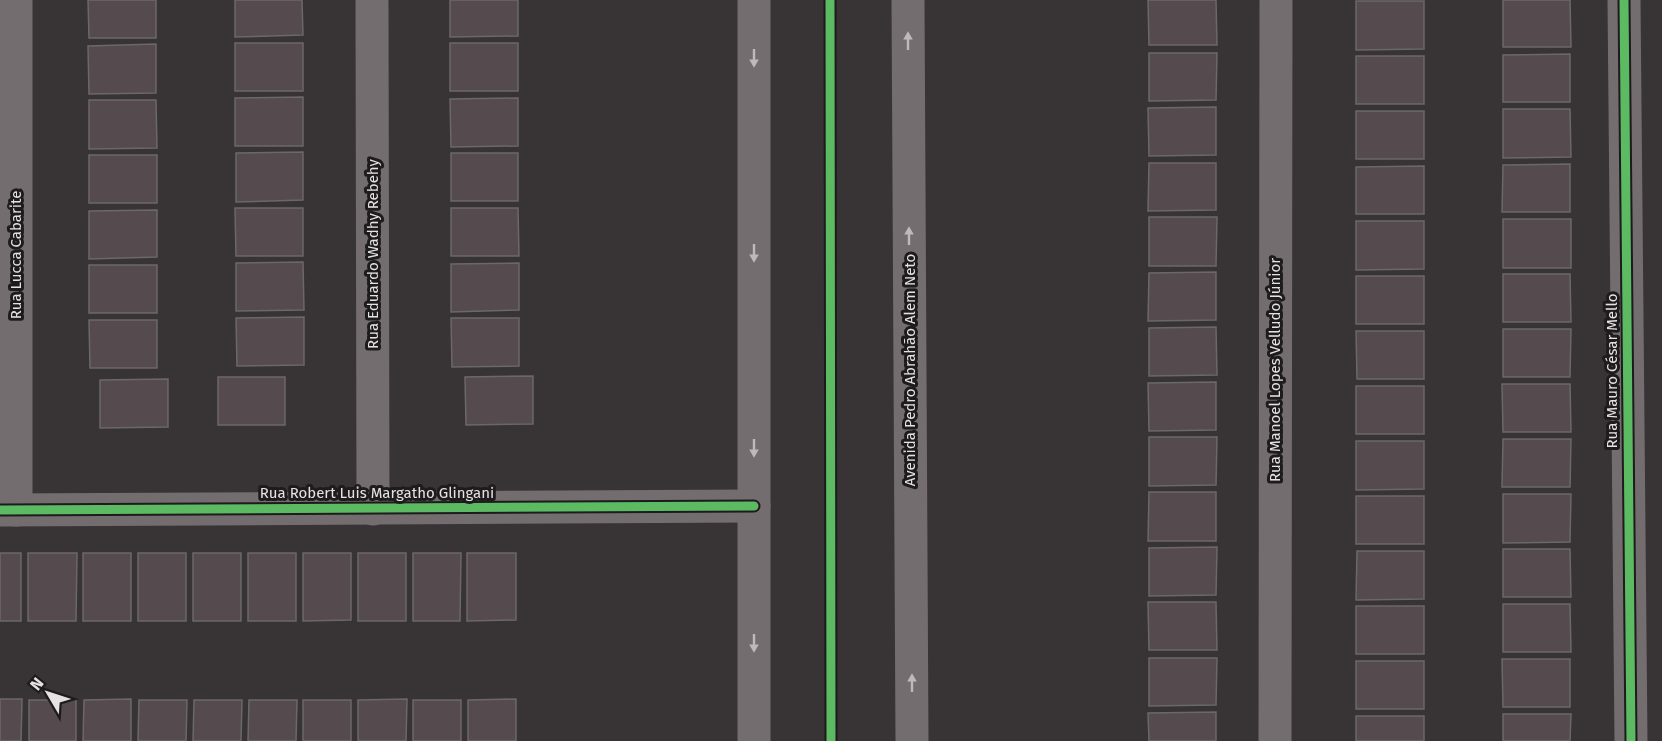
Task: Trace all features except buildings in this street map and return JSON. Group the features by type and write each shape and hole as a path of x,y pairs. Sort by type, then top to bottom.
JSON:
{"street":[{"name":"Rua Lucca Cabarite","path":"8,510 16,0"},
{"name":"Rua Eduardo Wadhy Rebehy","path":"372,0 373,509"},
{"path":"754,0 754,741"},
{"name":"Avenida Pedro Abrahão Alem Neto","path":"908,0 912,741"},
{"name":"Rua Manoel Lopes Velludo Júnior","path":"1275,741 1276,0"},
{"name":"Rua Mauro César Mello","path":"1624,0 1630,741"},
{"name":"Rua Robert Luis Margatho Glingani","path":"8,510 754,506"}],"cycle path":[{"path":"830,0 831,741"},
{"path":"1624,0 1631,741"},
{"path":"0,510 754,506"}]}
